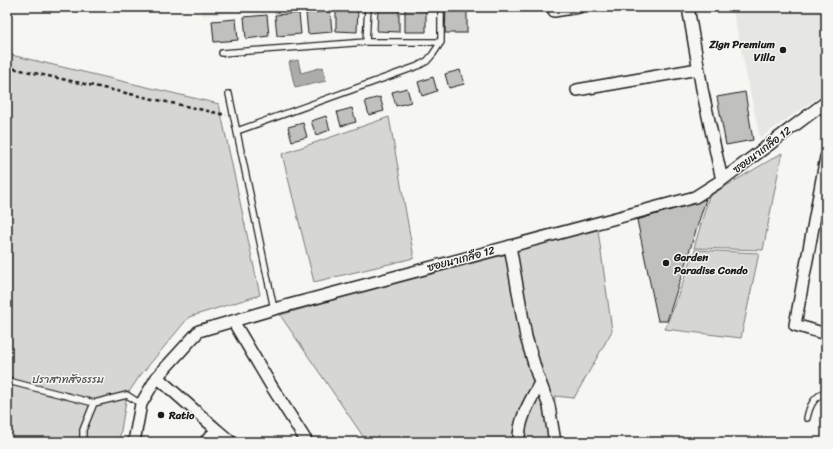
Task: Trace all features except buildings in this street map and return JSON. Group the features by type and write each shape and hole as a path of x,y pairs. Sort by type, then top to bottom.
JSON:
{"street":[{"path":"554,12 580,7"},
{"path":"688,7 698,69 722,180"},
{"path":"577,90 698,69"},
{"name":"ซอยนาเกลือ 12","path":"134,442 142,404 157,377 199,331 274,308 695,196 722,180 826,104"},
{"path":"826,157 795,325 826,334"},
{"path":"510,246 526,337 540,383 549,406 555,442"},
{"path":"233,321 307,442"},
{"path":"157,377 231,442"},
{"path":"519,442 519,429 526,409 540,383"},
{"path":"205,442 217,430"}],"lane":[{"path":"366,42 368,7"},
{"path":"236,131 418,66 427,61 441,42 441,7"},
{"path":"222,53 366,42 441,42"},
{"path":"229,94 274,308"},
{"path":"7,379 12,382 94,403 127,395 142,404"},
{"path":"807,418 811,404 826,391"},
{"path":"83,442 83,430 94,403"}],"path":[{"path":"7,67 234,117"}],"shaded area":[{"path":"201,7 332,7 202,15"},
{"name":"Zign Premium Villa","path":"732,7 826,7 826,92 760,138"},
{"path":"298,60 301,73 323,67 326,81 295,88 289,62"}],"green space":[{"name":"ปราสาทสัจธรรม","path":"7,54 219,104 260,295 189,317 139,377 127,395 119,442 7,442"},
{"path":"389,117 414,258 314,282 282,154"},
{"path":"782,153 763,250 694,248 709,196"},
{"path":"598,230 612,331 574,398 555,396 554,442 367,442 280,315 430,272"},
{"path":"695,250 759,253 741,338 665,329"}],"place":[{"name":"Zign Premium Villa","path":"783,50"},
{"name":"Garden Paradise Condo","path":"666,263"},
{"name":"Ratio","path":"161,415"}]}
